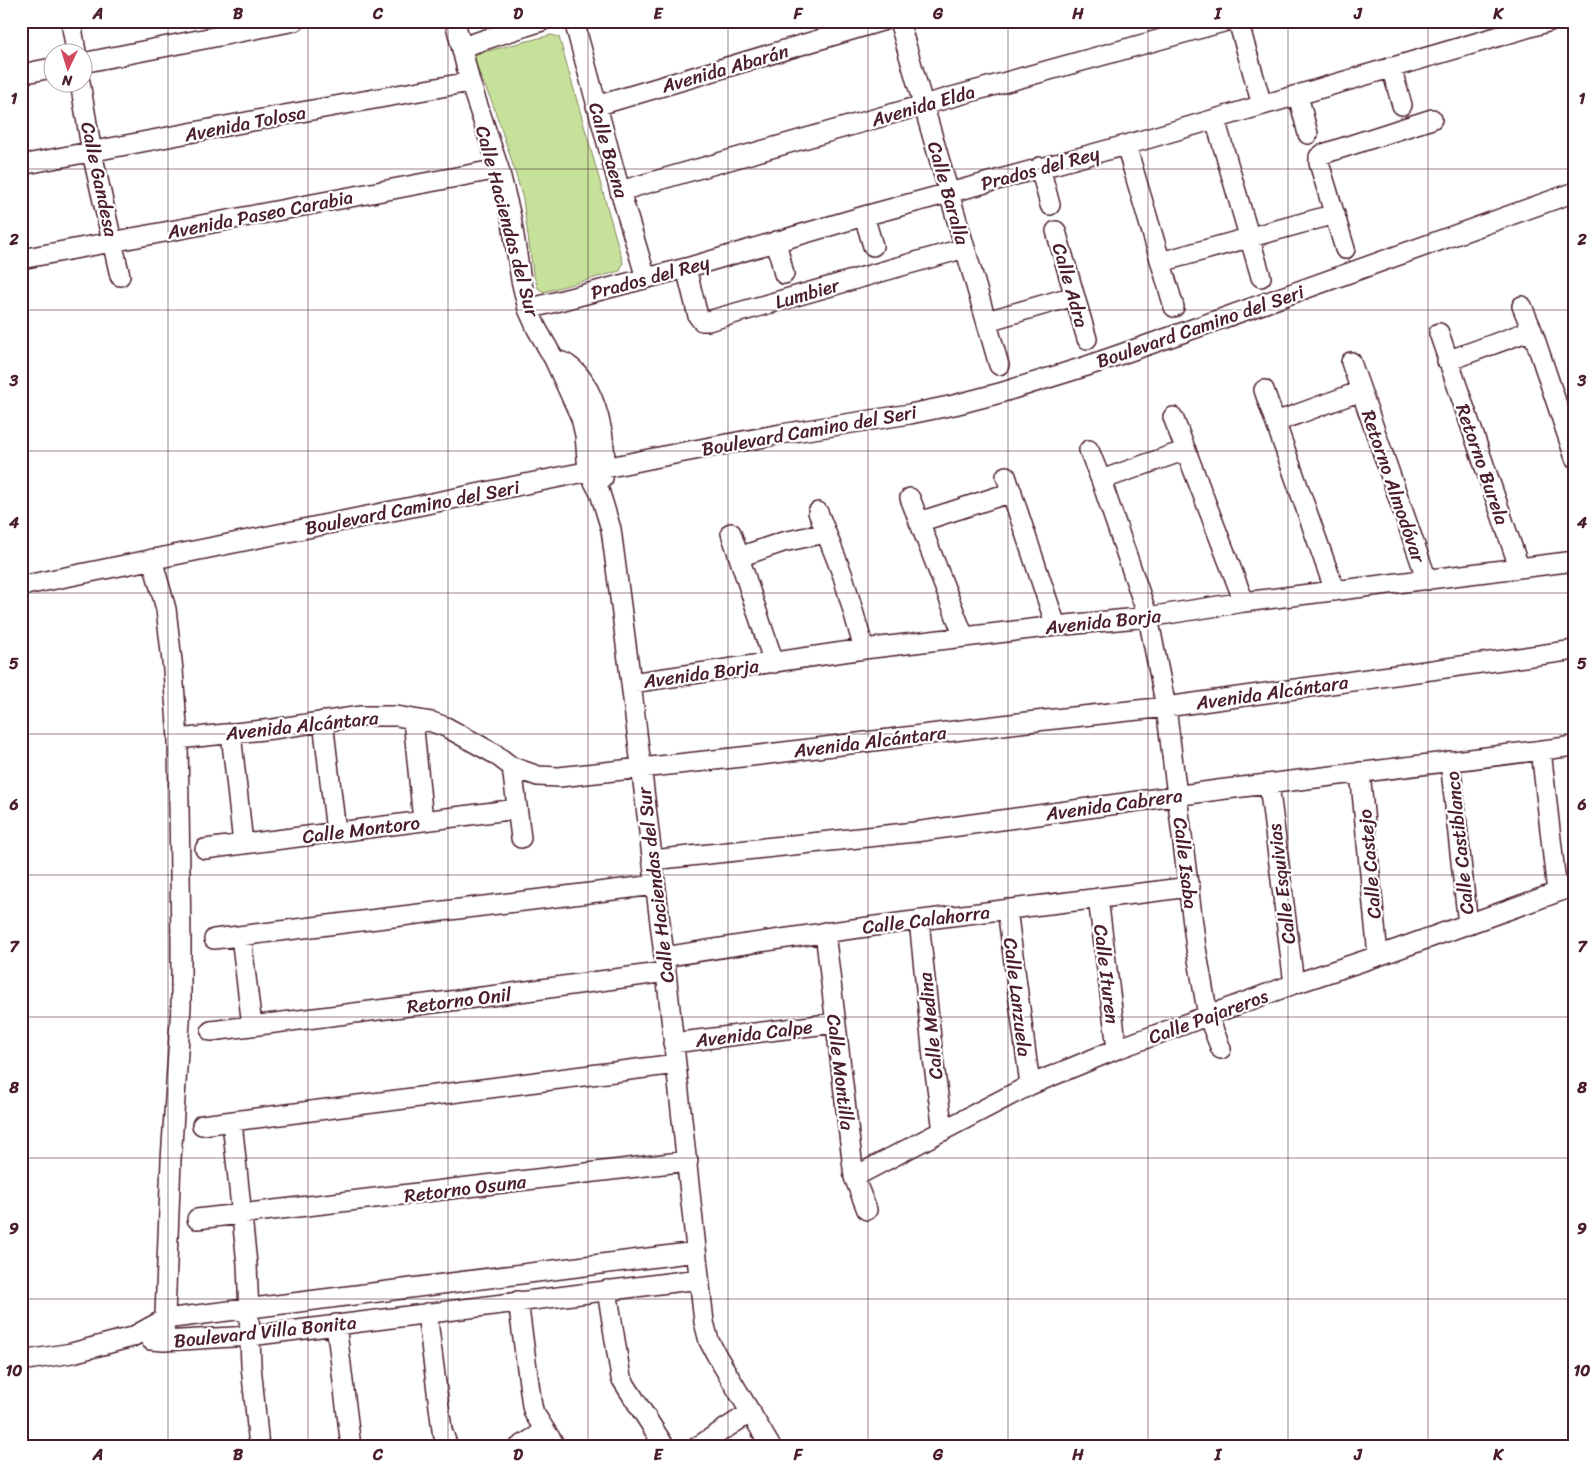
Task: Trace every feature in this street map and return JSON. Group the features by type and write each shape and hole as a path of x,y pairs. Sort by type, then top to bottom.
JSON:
{"street":[{"path":"71,21 74,42"},
{"path":"92,61 295,21"},
{"name":"Calle Haciendas del Sur","path":"455,21 470,82 498,169 511,217 521,280 528,309 554,359 567,364 584,383 602,426 604,440 597,470 600,492 611,529 632,683 688,1161 704,1322 709,1341 716,1356 771,1447"},
{"path":"462,47 542,21"},
{"name":"Calle Baena","path":"574,21 620,192 646,278"},
{"name":"Avenida Abarán","path":"596,106 882,21"},
{"name":"Calle Baralla","path":"899,21 999,365"},
{"name":"Avenida Elda","path":"620,192 923,105 1227,21"},
{"path":"1238,21 1262,105"},
{"name":"Prados del Rey","path":"528,309 686,268 864,216 1126,145 1550,21"},
{"path":"1391,67 1402,105"},
{"path":"21,74 42,70"},
{"name":"Avenida Tolosa","path":"21,165 470,82"},
{"name":"Calle Gandesa","path":"82,92 92,152 120,276"},
{"path":"1298,95 1308,134"},
{"path":"1215,119 1261,277"},
{"path":"1345,249 1319,163 1319,157 1323,154 1432,119"},
{"path":"1126,145 1174,306"},
{"path":"1040,167 1050,205"},
{"name":"Avenida Paseo Carabia","path":"21,259 498,169"},
{"name":"Boulevard Camino del Seri","path":"21,586 781,434 954,405 1078,369 1575,192"},
{"path":"1161,262 1335,214"},
{"path":"864,216 873,246"},
{"name":"Calle Adra","path":"1056,231 1087,339"},
{"path":"776,241 784,274"},
{"name":"Lumbier","path":"686,268 698,316 702,321 708,322 965,248"},
{"path":"987,321 1074,296"},
{"path":"1522,306 1532,330 1575,458"},
{"path":"1447,361 1532,330"},
{"name":"Retorno Burela","path":"1439,333 1519,568"},
{"name":"Retorno Almodóvar","path":"1351,362 1427,580"},
{"path":"1264,390 1335,591"},
{"name":"Retorno Almodóvar","path":"1276,422 1361,391"},
{"path":"1173,417 1244,602"},
{"name":"Calle Isaba","path":"1089,450 1148,617 1166,706 1190,887 1196,948 1208,1016 1221,1049"},
{"path":"1101,480 1186,450"},
{"path":"918,522 1009,484 1056,626"},
{"path":"910,498 964,637"},
{"path":"818,512 843,576 864,648"},
{"path":"731,533 774,663"},
{"path":"739,556 783,542 826,533"},
{"path":"152,559 166,609 178,738 181,1006 171,1160 164,1341"},
{"name":"Avenida Borja","path":"632,683 864,648 1148,617 1244,602 1575,561"},
{"name":"Avenida Alcántara","path":"178,738 361,716 396,716 432,722 446,727 495,754 512,767 538,776 559,777 642,769 1166,706 1575,650"},
{"path":"413,719 423,821"},
{"path":"322,721 336,832"},
{"path":"231,733 242,844"},
{"name":"Avenida Cabrera","path":"652,860 914,832 1177,795 1575,746"},
{"path":"1541,750 1557,892"},
{"name":"Calle Castiblanco","path":"1450,761 1468,925"},
{"path":"512,767 521,838"},
{"name":"Calle Castejo","path":"1360,772 1378,956"},
{"name":"Calle Esquivias","path":"1270,784 1294,984"},
{"name":"Calle Montoro","path":"205,849 517,809"},
{"path":"214,939 655,885"},
{"name":"Calle Pajareros","path":"854,1177 1030,1085 1117,1050 1294,984 1468,925 1575,886"},
{"name":"Calle Calahorra","path":"665,964 826,932 1190,887"},
{"name":"Calle Ituren","path":"1098,898 1117,1050"},
{"name":"Calle Lanzuela","path":"1007,909 1030,1085"},
{"name":"Calle Medina","path":"919,920 933,1058 943,1132"},
{"name":"Calle Montilla","path":"826,932 854,1177 867,1210"},
{"path":"241,936 252,1026"},
{"name":"Retorno Onil","path":"211,1031 480,998 665,964"},
{"name":"Avenida Calpe","path":"673,1044 835,1023"},
{"path":"202,1125 676,1064"},
{"path":"232,1122 242,1214 258,1447"},
{"name":"Retorno Osuna","path":"196,1219 688,1161"},
{"name":"Boulevard Villa Bonita","path":"132,1337 165,1319 696,1252"},
{"name":"Boulevard Villa Bonita","path":"132,1337 164,1341 250,1336 699,1279"},
{"path":"607,1290 621,1378 665,1447"},
{"path":"518,1301 532,1406 556,1447"},
{"path":"427,1313 442,1430 448,1447"},
{"path":"336,1324 351,1447"},
{"path":"21,1361 72,1353 132,1337"},
{"path":"697,1447 751,1412"},
{"path":"520,1447 545,1431"}],"green space":[{"path":"551,35 559,37 623,263 620,271 543,292 538,288 533,273 523,199 509,152 492,102 474,62 476,54"}]}
